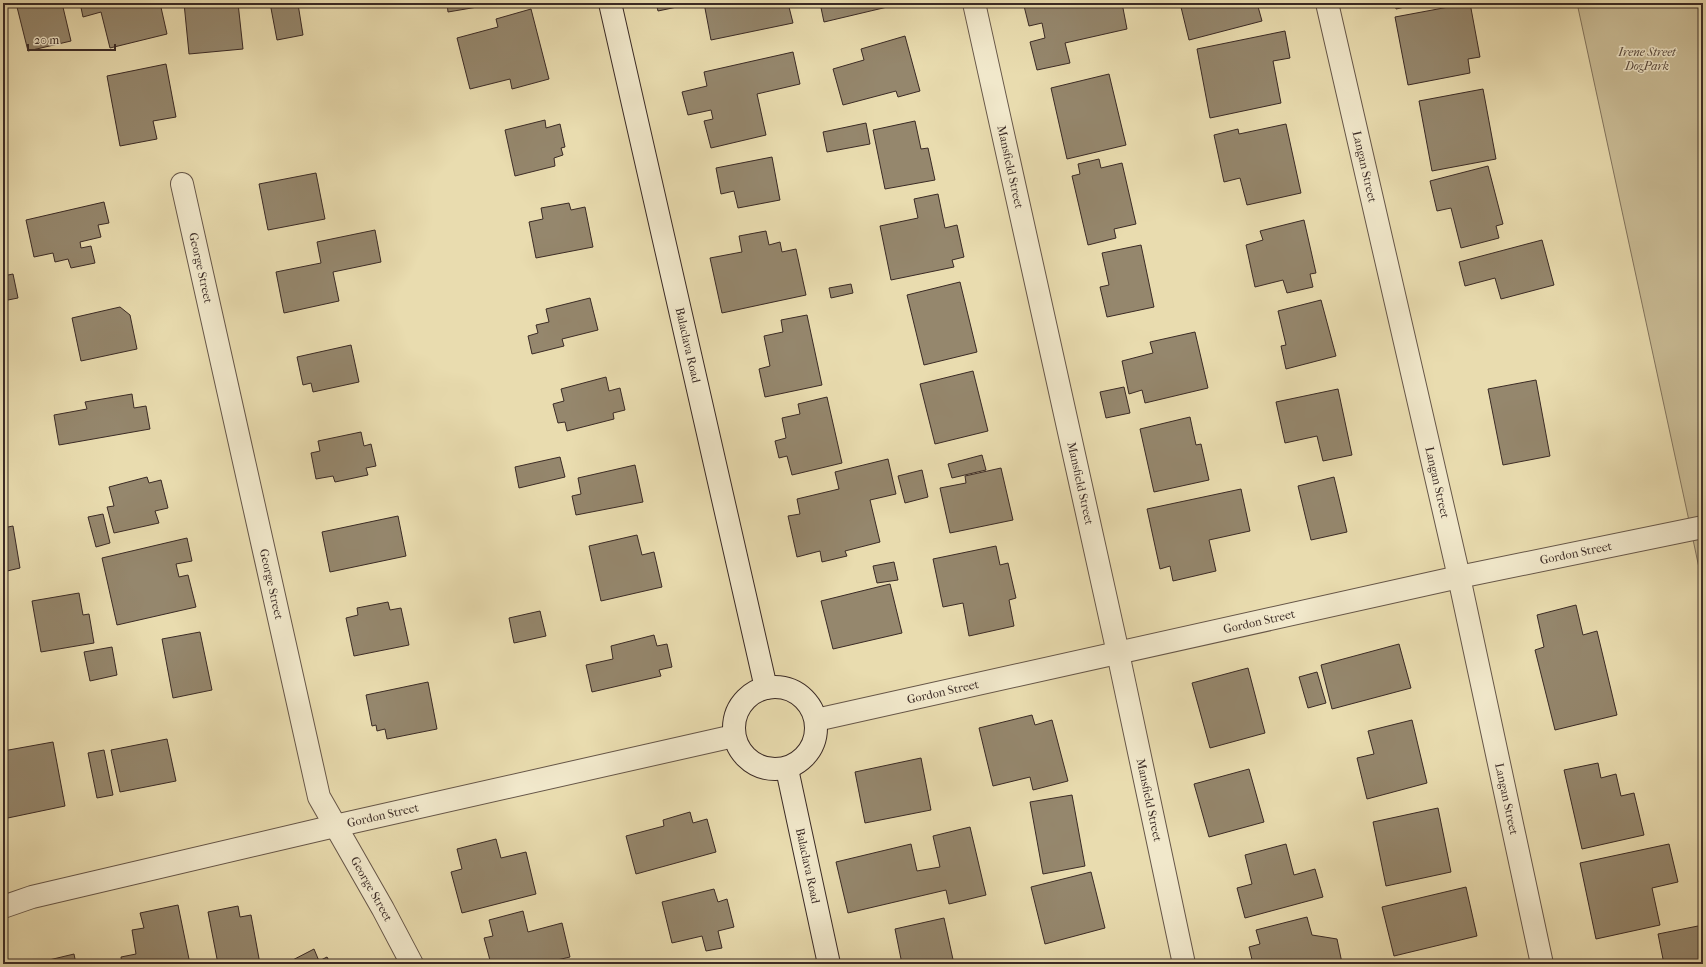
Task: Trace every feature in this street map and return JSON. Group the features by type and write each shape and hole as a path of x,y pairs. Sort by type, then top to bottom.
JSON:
{"street":[{"name":"Balaclava Road","path":"610,3 766,688"},
{"name":"Mansfield Street","path":"974,3 1118,653 1184,964"},
{"name":"Langan Street","path":"1327,3 1459,577 1542,964"},
{"name":"George Street","path":"182,184 319,797 383,909 412,964"},
{"name":"Gordon Street","path":"816,720 1459,577 1703,527"},
{"path":"771,686 784,688 797,693 807,702 816,720 817,734 809,753 799,763 787,769 773,770 753,764 739,749 734,736 734,722 738,709 752,694 766,688 771,686"},
{"name":"Gordon Street","path":"3,907 32,897 335,826 734,736"},
{"name":"Balaclava Road","path":"787,769 829,964"},
{"name":"Gordon Street","path":"3,900 32,897"}],"green space":[{"name":"Irene Street DogPark","path":"1577,3 1703,3 1703,587 1691,530"}],"building":[{"path":"16,3 62,3 71,41 28,51"},
{"path":"80,3 160,3 167,34 110,48 101,12 83,17"},
{"path":"184,3 238,3 243,49 189,54"},
{"path":"270,3 306,3 298,4 303,35 277,40"},
{"path":"447,3 501,3 448,12"},
{"path":"656,3 696,3 658,11"},
{"path":"704,3 788,3 793,23 711,40"},
{"path":"820,3 899,3 900,4 824,22"},
{"path":"1036,3 1122,3 1127,29 1065,43 1070,63 1037,70 1030,42 1045,38 1042,23 1029,26 1024,6"},
{"path":"1180,3 1257,3 1262,21 1189,40"},
{"path":"1395,3 1422,3 1396,9"},
{"path":"1470,3 1480,57 1468,59 1470,73 1408,85 1395,17"},
{"path":"531,9 549,79 512,89 510,79 470,89 457,38 498,27 496,19"},
{"path":"1285,31 1290,58 1273,61 1281,103 1210,118 1197,49"},
{"path":"905,36 920,91 898,97 896,91 843,105 833,69 864,60 861,49"},
{"path":"793,52 800,84 757,94 766,135 711,148 704,121 713,119 711,110 688,115 682,92 707,86 704,72"},
{"path":"166,64 176,117 153,121 157,139 120,146 107,76"},
{"path":"1109,74 1126,145 1067,159 1051,88"},
{"path":"1483,89 1496,159 1432,171 1419,101"},
{"path":"545,120 546,128 560,124 565,147 561,148 563,155 554,158 555,166 515,176 505,130"},
{"path":"915,121 921,149 928,148 935,180 885,189 873,130"},
{"path":"866,123 870,144 827,152 823,132"},
{"path":"1286,124 1301,193 1247,205 1240,178 1224,182 1214,135 1238,129 1239,134"},
{"path":"772,157 780,200 738,208 734,191 721,194 716,168"},
{"path":"1099,159 1101,168 1122,163 1136,224 1114,229 1116,238 1088,245 1072,176 1080,174 1078,164"},
{"path":"1488,166 1503,224 1496,226 1499,238 1461,248 1451,208 1437,211 1430,181"},
{"path":"316,173 325,219 268,230 259,184"},
{"path":"938,194 945,228 957,225 964,257 952,260 954,267 891,280 880,226 918,218 914,199"},
{"path":"104,202 109,223 98,225 101,237 80,242 81,248 91,246 95,263 71,268 68,259 55,262 53,253 34,257 26,220"},
{"path":"569,203 571,210 585,207 593,247 536,258 529,222 543,219 541,208"},
{"path":"1304,220 1316,273 1310,274 1313,287 1287,293 1283,280 1255,287 1246,245 1263,240 1260,231"},
{"path":"375,230 381,262 333,272 339,301 284,313 276,272 321,263 317,242"},
{"path":"766,231 769,245 780,242 782,252 796,249 806,295 722,313 710,258 742,252 739,236"},
{"path":"1542,240 1554,285 1501,299 1495,278 1465,286 1459,262"},
{"path":"1141,245 1154,307 1107,317 1100,287 1109,285 1102,253"},
{"path":"13,274 18,298 3,301 3,276"},
{"path":"960,282 977,352 924,365 907,295"},
{"path":"851,284 853,293 831,298 829,288"},
{"path":"590,298 598,330 562,339 564,346 532,354 528,336 538,333 536,325 549,322 546,309"},
{"path":"1321,300 1336,356 1286,369 1281,346 1286,345 1278,311"},
{"path":"120,307 130,315 137,349 81,361 72,318"},
{"path":"807,315 822,385 765,397 759,369 770,366 764,336 783,332 781,320"},
{"path":"1195,332 1208,388 1145,403 1142,390 1129,394 1122,361 1153,353 1150,342"},
{"path":"351,345 359,382 313,392 311,383 303,385 297,357"},
{"path":"973,371 988,431 935,444 920,384"},
{"path":"606,377 609,391 620,388 625,410 613,413 614,419 567,431 565,422 558,423 553,404 564,401 561,389"},
{"path":"1536,380 1550,456 1503,465 1488,389"},
{"path":"1124,387 1130,413 1106,418 1100,392"},
{"path":"1338,389 1352,455 1323,461 1317,436 1285,443 1276,402"},
{"path":"132,394 134,408 146,406 150,429 59,445 54,415 87,409 85,402"},
{"path":"827,397 842,463 792,475 787,456 779,458 775,441 786,438 782,418 800,414 798,404"},
{"path":"1190,417 1196,445 1201,444 1209,480 1154,492 1140,429"},
{"path":"361,432 364,446 371,444 376,466 366,468 368,475 335,482 333,476 316,479 311,453 320,451 318,441"},
{"path":"982,455 986,470 952,478 948,464"},
{"path":"560,457 565,477 519,488 515,467"},
{"path":"888,459 896,494 870,500 880,542 845,551 847,556 822,562 820,551 797,557 788,516 800,514 797,499 839,489 835,472"},
{"path":"635,465 643,502 576,515 572,496 581,494 578,478"},
{"path":"1001,468 1013,520 950,533 940,488 966,483 965,476"},
{"path":"922,470 928,497 905,503 898,476"},
{"path":"147,477 149,483 161,480 168,508 155,511 159,523 114,533 107,507 114,506 109,487"},
{"path":"1334,477 1347,532 1311,540 1298,486"},
{"path":"1241,489 1250,531 1209,540 1216,571 1173,581 1170,566 1160,569 1147,509"},
{"path":"103,514 110,543 96,547 88,517"},
{"path":"398,516 406,556 330,572 322,532"},
{"path":"13,526 20,568 3,572 3,528"},
{"path":"637,535 642,555 654,552 662,587 601,601 589,546"},
{"path":"187,538 192,561 176,564 179,577 188,575 196,607 117,625 102,558"},
{"path":"996,546 1000,565 1008,563 1016,598 1009,600 1014,626 969,636 963,603 943,607 933,559"},
{"path":"894,562 898,580 877,583 873,566"},
{"path":"890,584 902,633 833,649 821,601"},
{"path":"79,593 83,615 89,614 94,643 41,652 32,601"},
{"path":"388,602 390,610 401,608 409,645 354,656 346,618 358,615 357,608"},
{"path":"1576,605 1583,635 1597,631 1617,715 1555,730 1535,650 1544,647 1537,615"},
{"path":"540,611 546,636 514,643 509,618"},
{"path":"200,632 212,690 173,698 162,639"},
{"path":"654,635 657,646 667,644 672,667 659,670 661,676 592,692 586,665 613,659 611,646"},
{"path":"1399,644 1411,688 1332,709 1321,665"},
{"path":"112,647 117,675 90,681 84,652"},
{"path":"1248,668 1265,733 1210,748 1192,683"},
{"path":"1317,672 1326,703 1308,708 1299,677"},
{"path":"428,682 437,729 387,739 385,729 377,731 376,725 372,726 366,695"},
{"path":"1032,715 1035,725 1052,720 1068,781 1033,790 1030,777 993,786 979,728"},
{"path":"1412,720 1427,783 1367,799 1357,758 1374,754 1368,731"},
{"path":"167,739 176,781 120,792 111,750"},
{"path":"53,742 65,806 3,819 3,751"},
{"path":"104,750 113,795 97,798 88,753"},
{"path":"921,758 931,810 865,823 855,772"},
{"path":"1598,763 1601,778 1616,774 1621,796 1634,793 1644,835 1582,849 1564,770"},
{"path":"1249,769 1264,822 1209,837 1194,784"},
{"path":"1072,795 1085,866 1043,874 1030,802"},
{"path":"1438,808 1451,872 1386,886 1373,822"},
{"path":"690,812 693,823 707,819 716,852 636,874 626,836 664,826 663,820"},
{"path":"970,827 986,895 949,904 946,890 848,913 836,862 911,844 917,871 940,867 933,836"},
{"path":"496,839 501,858 526,852 536,894 462,913 451,872 462,869 457,849"},
{"path":"1286,844 1294,875 1315,869 1323,897 1245,918 1237,888 1252,884 1245,855"},
{"path":"1669,844 1678,882 1652,888 1660,925 1596,939 1580,863"},
{"path":"1091,872 1105,928 1045,944 1031,887"},
{"path":"1466,887 1477,936 1394,956 1382,907"},
{"path":"714,889 718,902 727,899 734,927 718,931 722,948 706,951 702,936 672,943 662,902"},
{"path":"178,905 190,964 122,964 121,957 136,954 132,930 144,928 140,913"},
{"path":"238,906 240,917 251,915 260,964 218,964 208,912"},
{"path":"523,911 528,932 562,923 570,957 557,960 558,964 491,964 484,938 493,936 489,920"},
{"path":"1307,917 1312,935 1337,939 1342,963 1253,964 1249,947 1260,944 1256,930"},
{"path":"944,918 954,964 902,964 895,929"},
{"path":"1703,925 1703,964 1664,964 1658,934"},
{"path":"314,949 319,961 327,957 331,964 285,964"},
{"path":"74,954 76,964 50,964 49,960"},
{"path":"90,961 90,964 76,964"}]}
